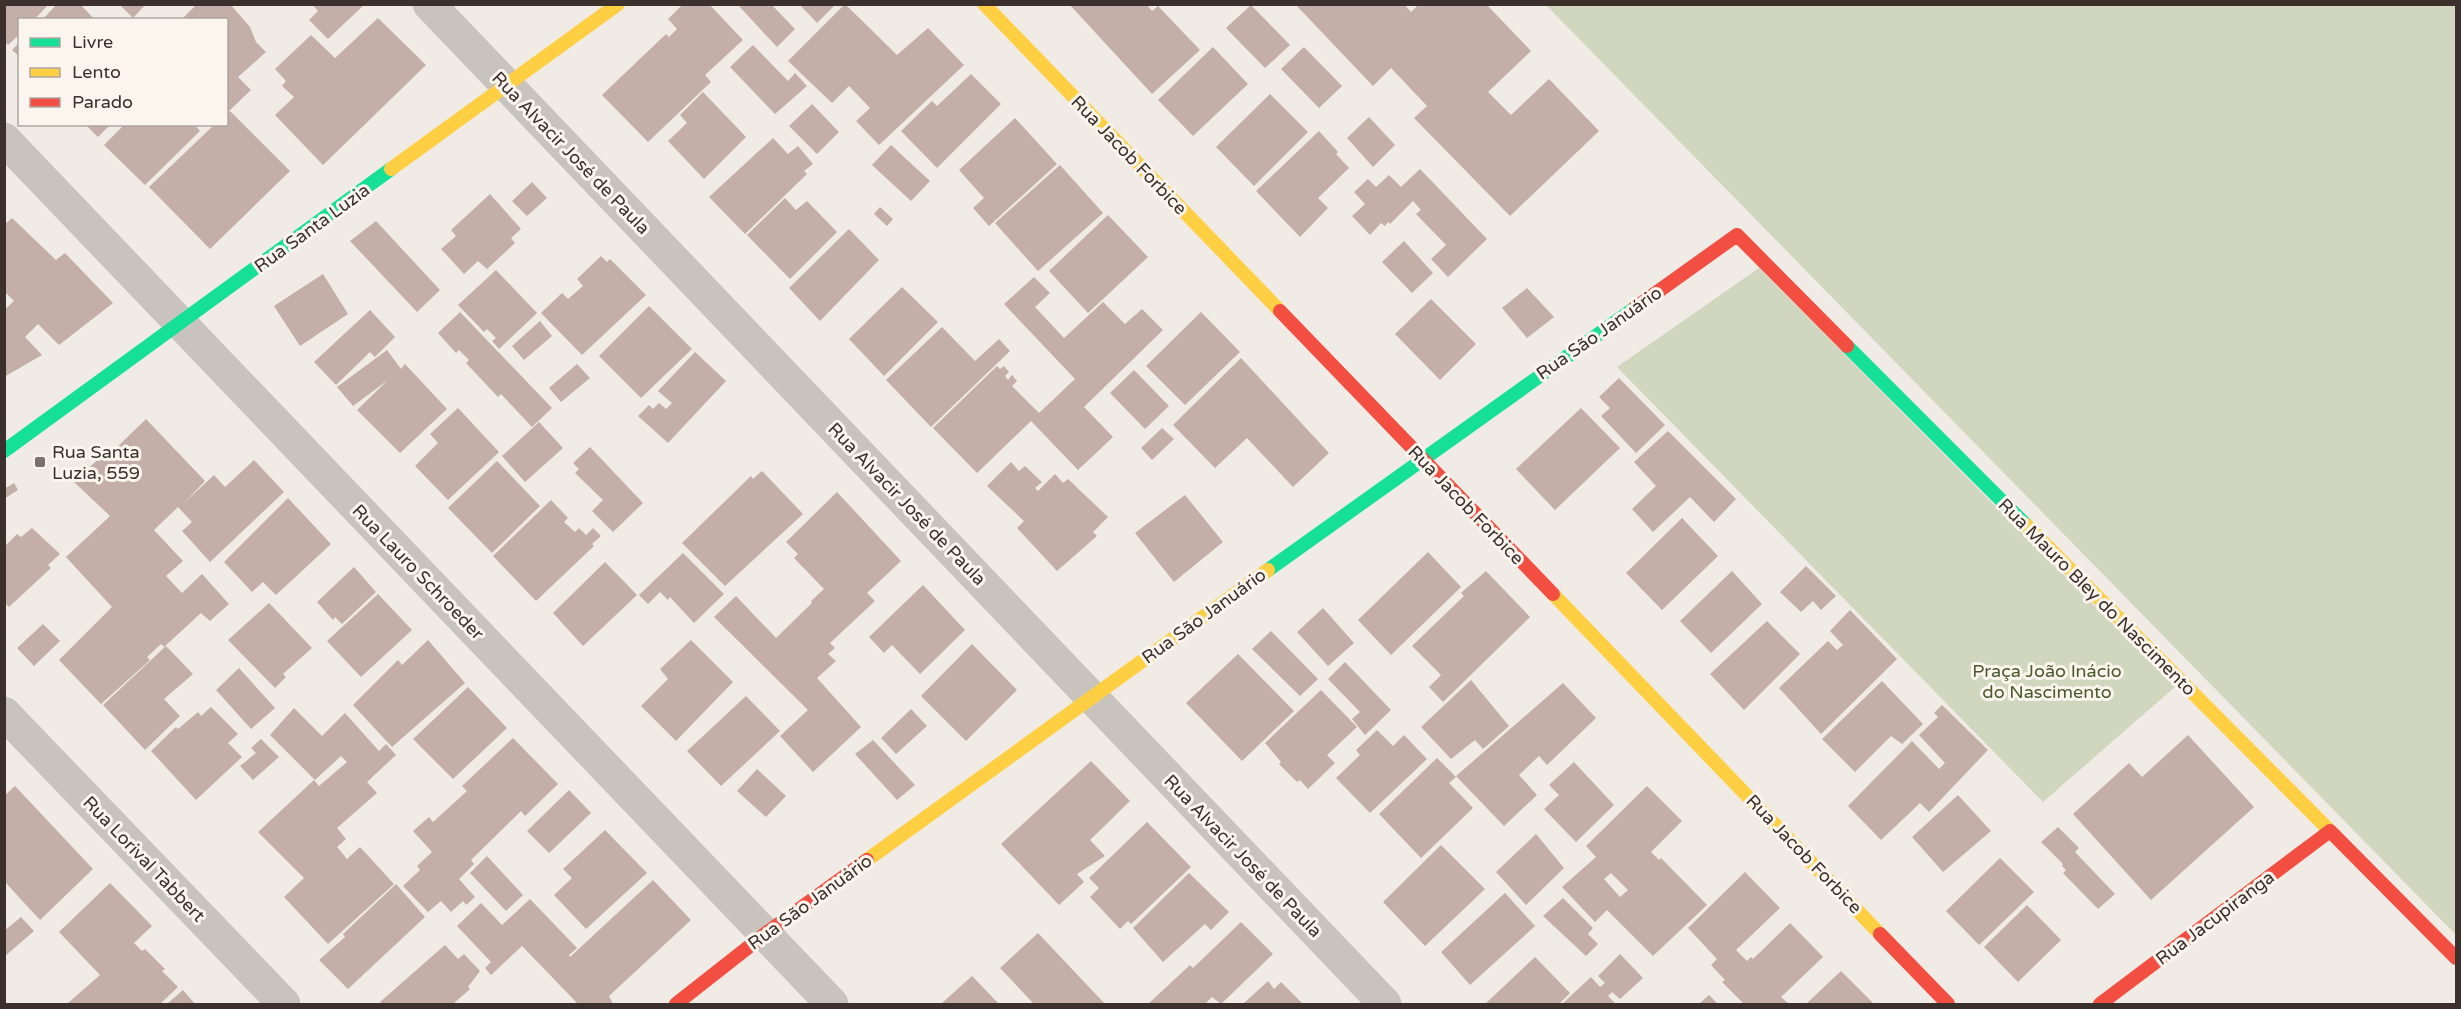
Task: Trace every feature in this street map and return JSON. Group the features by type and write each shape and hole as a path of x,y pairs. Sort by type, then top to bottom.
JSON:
{"street":[{"name":"Rua Alvacir José de Paula","path":"429,4 1385,1005"},
{"name":"Rua Santa Luzia","path":"4,451 618,4"},
{"name":"Rua Jacob Forbice","path":"984,4 1948,1005"},
{"name":"Rua Lauro Schroeder","path":"4,139 832,1005"},
{"name":"Rua São Januário","path":"676,1005 765,934 1091,697 1737,235"},
{"name":"Rua Mauro Bley do Nascimento","path":"1737,235 2457,958"},
{"name":"Rua Lorival Tabbert","path":"4,713 284,1005"},
{"name":"Rua Jacupiranga","path":"2100,1005 2330,831"}],"green space":[{"path":"1546,5 2456,5 2456,935"},
{"name":"Praça João Inácio do Nascimento","path":"1759,268 2175,687 2043,802 1617,367"}],"building":[{"path":"4,4 49,4 36,18 18,18 18,36 8,45 4,41"},
{"path":"57,4 80,4 93,18 44,18"},
{"path":"119,4 146,4 133,18"},
{"path":"197,4 230,4 250,27 256,42 266,52 238,77 251,90 229,111 228,18 183,18"},
{"path":"312,4 365,4 328,39 309,20 318,11"},
{"path":"683,4 709,4 743,40 705,75 711,82 648,142 602,95 666,34 669,37 677,29 668,19"},
{"path":"737,4 771,4 795,29 777,47"},
{"path":"799,4 836,4 817,23"},
{"path":"845,4 897,55 928,28 964,65 879,145 856,121 870,108 849,86 832,103 788,61"},
{"path":"1069,4 1146,4 1152,11 1158,6 1200,50 1152,94"},
{"path":"1295,4 1404,4 1411,12 1419,4 1486,4 1531,51 1488,92 1511,115 1549,79 1599,131 1510,216 1414,118 1427,106 1391,68 1373,86"},
{"path":"1251,5 1290,45 1265,68 1226,28"},
{"path":"378,18 426,65 323,165 275,115 294,97 282,86 286,81 275,69 311,35 335,58"},
{"path":"18,44 18,55 12,50"},
{"path":"753,45 788,81 795,73 807,86 775,114 730,67"},
{"path":"1213,47 1248,84 1193,136 1158,100"},
{"path":"1304,47 1342,86 1319,108 1281,69"},
{"path":"971,74 1001,104 937,168 901,131 932,101 937,106"},
{"path":"703,92 746,137 704,179 668,141 687,123 680,115"},
{"path":"1270,94 1308,132 1254,186 1216,147"},
{"path":"812,104 839,132 817,154 789,126"},
{"path":"230,111 290,171 210,249 149,187 213,126 228,126"},
{"path":"1369,117 1395,145 1373,167 1347,138"},
{"path":"1015,118 1057,164 989,226 973,208 984,198 959,170"},
{"path":"87,126 109,126 98,137"},
{"path":"123,126 196,126 200,131 145,185 104,145"},
{"path":"1319,131 1349,168 1318,198 1328,208 1300,237 1256,191"},
{"path":"773,138 788,154 798,146 813,164 804,171 807,174 745,234 709,197"},
{"path":"891,145 930,181 911,201 872,165"},
{"path":"1060,165 1103,213 1038,271 995,223"},
{"path":"1420,169 1487,239 1448,277 1431,259 1446,245 1416,214 1421,210 1413,201 1390,224 1388,222 1385,226 1381,223 1370,235 1352,216 1365,204 1354,192 1368,179 1376,187 1389,175 1401,187"},
{"path":"532,182 547,198 527,216 512,201"},
{"path":"490,194 521,229 511,238 515,243 487,269 478,261 464,274 441,249 456,236 451,230"},
{"path":"785,198 796,210 807,201 837,232 790,279 747,235"},
{"path":"880,207 893,219 887,226 874,214"},
{"path":"1108,215 1148,257 1088,313 1049,271"},
{"path":"12,218 56,260 65,253 113,303 59,345 38,324 25,337 42,355 4,377 4,310 14,301 4,291 4,225"},
{"path":"376,221 440,290 417,312 350,241"},
{"path":"849,229 879,260 820,321 789,288"},
{"path":"1404,241 1433,273 1412,293 1382,262"},
{"path":"601,256 607,262 610,259 646,295 582,355 541,313 562,293 568,299 583,286 577,279"},
{"path":"496,270 537,313 499,349 492,341 496,338 487,329 484,332 458,305"},
{"path":"323,274 348,314 300,346 274,306"},
{"path":"1034,277 1050,293 1035,307 1064,338 1103,302 1125,324 1142,309 1163,330 1084,407 1113,437 1078,470 1031,421 977,473 933,428 997,366 1000,369 1004,366 1009,372 1005,376 1008,380 1012,375 1017,381 1012,386 1039,413 1075,379 1004,304"},
{"path":"902,287 938,322 884,376 849,339"},
{"path":"1527,288 1554,317 1527,338 1502,308"},
{"path":"1431,299 1476,344 1440,380 1395,334"},
{"path":"649,306 692,349 641,398 599,356"},
{"path":"370,310 395,337 375,357 370,352 336,385 314,362"},
{"path":"460,312 552,408 532,427 501,394 498,397 466,363 469,360 459,350 456,353 438,333"},
{"path":"1201,312 1240,352 1185,405 1146,366"},
{"path":"540,321 552,336 524,360 512,346"},
{"path":"942,327 975,361 999,339 1010,351 931,427 886,380"},
{"path":"387,350 401,369 405,364 447,409 400,453 357,410 388,380 353,406 337,387"},
{"path":"695,352 726,381 668,443 638,416 649,405 653,409 659,403 666,409 672,403 658,391"},
{"path":"1241,358 1329,453 1293,487 1247,438 1215,468 1173,425"},
{"path":"577,364 590,378 561,402 549,388"},
{"path":"1134,370 1169,406 1145,429 1110,393"},
{"path":"1619,378 1665,425 1636,453 1601,416 1610,408 1599,397"},
{"path":"458,408 499,452 448,500 415,466 438,443 430,434"},
{"path":"1581,408 1620,448 1555,510 1516,469"},
{"path":"146,419 205,481 185,502 214,475 225,487 254,460 284,492 210,562 182,531 192,522 178,507 154,530 183,561 166,576 182,593 202,574 229,604 210,621 201,613 164,647 161,644 147,657 150,660 101,704 59,660 112,607 66,557 110,516 74,482 108,450 111,453"},
{"path":"539,422 563,448 525,482 502,456"},
{"path":"1162,428 1174,439 1152,460 1141,448"},
{"path":"1668,431 1736,499 1714,522 1690,497 1653,532 1632,509 1656,486 1634,462"},
{"path":"590,447 643,503 613,532 592,511 603,500 575,473 579,469 573,463"},
{"path":"497,461 540,506 492,553 448,508"},
{"path":"1011,462 1019,471 1025,466 1042,482 1035,488 1038,491 1055,474 1063,483 1068,479 1108,517 1093,532 1097,536 1057,571 1017,528 1024,521 987,486"},
{"path":"762,471 803,514 725,586 682,543 751,476 753,479"},
{"path":"14,483 18,490 4,499 4,489"},
{"path":"837,492 901,561 867,593 875,601 830,643 835,648 828,654 836,661 817,678 861,727 813,772 780,736 808,710 714,617 736,596 776,638 812,603 811,601 824,589 794,558 798,554 786,542"},
{"path":"1185,495 1223,542 1174,582 1135,533"},
{"path":"288,498 331,544 276,595 263,582 252,592 224,562"},
{"path":"551,500 568,518 564,522 575,532 579,528 586,535 593,528 601,536 592,544 594,546 536,601 493,556"},
{"path":"1682,518 1718,556 1662,610 1626,573"},
{"path":"32,528 60,554 48,565 51,568 9,607 4,602 4,547 17,534 21,537"},
{"path":"1428,552 1461,587 1391,655 1358,620"},
{"path":"683,553 724,594 694,623 670,597 668,600 660,592 648,604 639,595"},
{"path":"605,562 637,595 583,646 553,613"},
{"path":"1806,566 1836,596 1821,610 1813,601 1801,612 1780,592"},
{"path":"354,567 376,592 342,624 335,617 333,620 317,602"},
{"path":"1486,571 1530,617 1443,702 1429,687 1441,675 1412,646 1464,596 1461,593"},
{"path":"1732,571 1762,604 1711,653 1680,621"},
{"path":"923,585 965,630 920,674 892,645 884,653 869,637"},
{"path":"378,594 412,630 361,677 327,641"},
{"path":"269,603 312,648 283,674 286,677 275,688 228,640"},
{"path":"1323,608 1354,643 1328,666 1297,632"},
{"path":"1850,610 1897,659 1821,734 1779,688 1828,641 1837,650 1843,645 1830,631"},
{"path":"1767,621 1800,654 1744,710 1710,674"},
{"path":"43,624 60,641 34,666 17,648"},
{"path":"1271,631 1318,679 1300,696 1252,649"},
{"path":"428,640 465,683 392,747 353,705 398,660 402,665"},
{"path":"691,640 733,682 676,741 641,706 668,679 660,669"},
{"path":"972,644 1017,690 966,741 921,696"},
{"path":"166,646 193,674 164,699 180,716 145,750 103,705"},
{"path":"1238,654 1294,711 1242,761 1186,703"},
{"path":"1345,662 1391,710 1365,735 1352,719 1360,712 1328,679"},
{"path":"239,668 275,708 251,729 216,690"},
{"path":"1471,680 1509,726 1483,749 1475,740 1451,759 1421,727"},
{"path":"1882,681 1923,724 1902,744 1891,736 1855,772 1822,739"},
{"path":"1563,683 1596,718 1547,765 1539,756 1519,775 1537,795 1504,826 1456,776"},
{"path":"468,687 507,728 453,779 413,739"},
{"path":"1321,690 1357,727 1327,755 1335,763 1308,789 1300,780 1297,782 1279,764 1281,762 1265,743"},
{"path":"746,696 780,731 721,786 687,751"},
{"path":"1942,705 1988,750 1929,812 1920,803 1881,840 1848,806 1912,741 1939,769 1945,763 1919,735 1938,717 1934,713"},
{"path":"211,707 238,734 228,743 242,757 196,800 151,751 176,727 178,729 198,712 201,716"},
{"path":"294,708 322,736 345,713 379,751 386,744 396,755 367,782 377,793 337,828 346,839 337,847 347,859 360,847 394,884 328,944 284,897 304,878 258,832 314,780 319,786 347,762 341,756 315,780 270,735"},
{"path":"911,709 927,726 896,754 881,738"},
{"path":"1377,730 1393,746 1404,735 1427,759 1370,813 1336,778 1360,755 1356,750"},
{"path":"2188,735 2254,807 2151,900 2073,814 2129,763 2142,777"},
{"path":"513,738 558,784 525,816 521,811 471,860 474,864 459,879 475,897 466,905 463,901 451,912 441,901 428,912 403,886 420,870 417,866 432,852 413,831 429,817 433,822 467,791 462,786"},
{"path":"261,739 279,757 253,780 240,766 256,753 251,748"},
{"path":"873,740 915,785 897,800 855,754"},
{"path":"1437,758 1456,777 1449,783 1473,808 1421,858 1379,814"},
{"path":"1091,761 1130,801 1090,840 1105,856 1077,874 1084,882 1059,905 1001,844"},
{"path":"1574,762 1614,805 1576,842 1544,809 1559,795 1549,785"},
{"path":"757,769 786,796 766,817 737,791"},
{"path":"15,786 93,869 40,920 4,881 4,796"},
{"path":"1647,786 1682,821 1651,852 1659,860 1661,858 1707,905 1653,956 1607,910 1595,922 1562,887 1596,857 1586,846","holes":["1611,873 1628,890 1620,897 1604,879"]},
{"path":"569,790 591,813 549,853 527,831"},
{"path":"1958,795 1991,831 1943,872 1912,837"},
{"path":"1147,822 1191,867 1131,924 1128,921 1120,929 1090,897 1099,888 1089,878"},
{"path":"2058,827 2079,848 2075,852 2115,894 2098,909 2063,873 2066,870 2063,864 2041,842"},
{"path":"605,830 647,873 586,929 554,895 572,878 563,869"},
{"path":"1536,834 1564,868 1526,905 1496,872"},
{"path":"1441,845 1485,889 1425,946 1383,902"},
{"path":"487,856 523,895 506,911 470,873"},
{"path":"2000,858 2034,892 1979,945 1946,911"},
{"path":"1745,872 1780,908 1736,950 1747,961 1751,957 1753,959 1790,923 1823,957 1781,997 1789,1004 1744,1004 1722,982 1725,980 1711,965 1717,959 1688,928"},
{"path":"1189,873 1229,912 1211,930 1205,924 1163,962 1133,928"},
{"path":"653,880 691,920 609,996 613,1004 578,1004 522,946 491,975 485,968 491,962 457,926 481,903 502,925 530,899 577,948 569,955 570,957"},
{"path":"110,883 152,926 134,943 142,951 145,949 165,969 162,971 178,987 160,1004 67,1004 100,975 59,932"},
{"path":"396,884 425,917 348,989 319,960 345,937 343,934"},
{"path":"1505,893 1535,926 1470,985 1441,952"},
{"path":"1563,898 1593,928 1588,934 1598,944 1586,956 1543,916"},
{"path":"2027,905 2061,940 2018,982 1984,947"},
{"path":"21,917 34,931 4,957 4,931"},
{"path":"1241,922 1273,954 1221,1004 1212,997 1205,1004 1148,1004 1190,965 1193,968"},
{"path":"1038,933 1105,1004 1034,1004 1000,968"},
{"path":"445,945 458,959 464,954 480,971 468,987 470,989 453,1004 383,1004 380,1002"},
{"path":"1620,954 1643,978 1620,999 1612,992 1608,996 1616,1004 1562,1004 1591,977 1600,987 1605,983 1598,976"},
{"path":"1535,957 1570,993 1559,1004 1485,1004"},
{"path":"1841,971 1874,1004 1806,1004"},
{"path":"972,976 999,1004 941,1004"},
{"path":"1268,981 1274,989 1281,982 1303,1004 1243,1004"},
{"path":"183,990 195,1004 167,1004"},
{"path":"1709,995 1718,1004 1699,1004"}],"traffic: fast":[{"path":"4,451 391,169"},
{"path":"1268,570 1635,308"},
{"path":"1847,346 2026,525"}],"traffic: slow":[{"path":"391,169 618,4"},
{"path":"984,4 1280,311"},
{"path":"2026,525 2332,833"},
{"path":"867,860 1268,570"},
{"path":"1553,594 1880,934"}],"traffic: jam":[{"path":"1635,308 1737,235 1847,346"},
{"path":"1280,311 1553,594"},
{"path":"2100,1004 2330,831"},
{"path":"2332,833 2456,958"},
{"path":"676,1004 765,934 867,860"},
{"path":"1880,934 1948,1004"}],"place":[{"name":"Rua Santa Luzia, 559","path":"40,462"}]}
